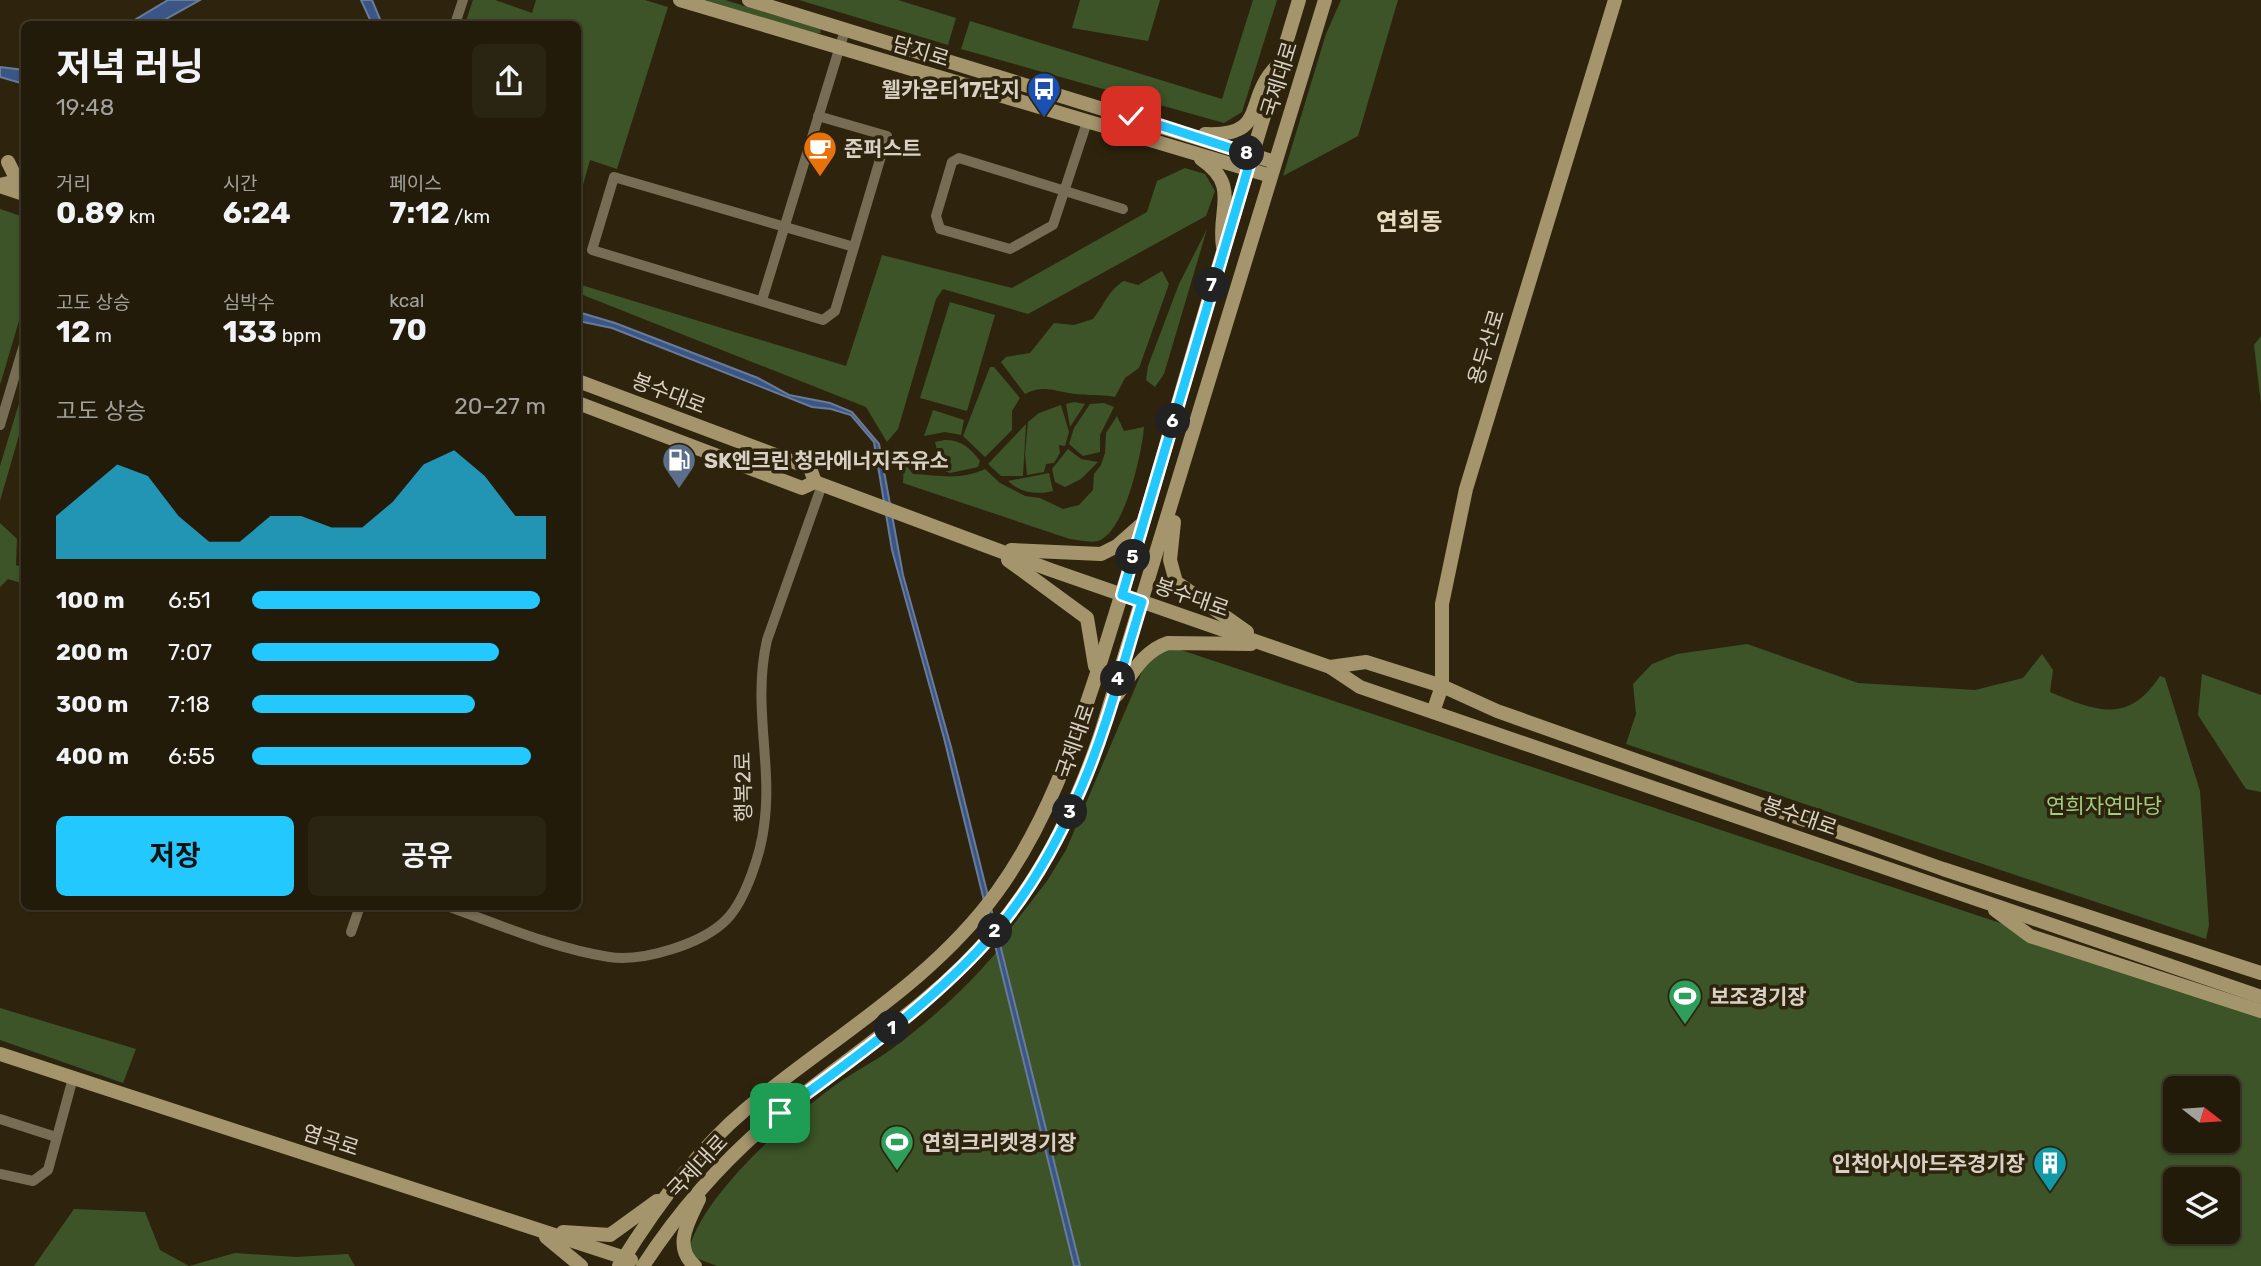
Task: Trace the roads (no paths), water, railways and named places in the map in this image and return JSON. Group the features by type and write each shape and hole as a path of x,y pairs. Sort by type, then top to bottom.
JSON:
{"main road":[{"name":"담지로","path":"680,0 1181,151 1250,162 1273,169"},
{"path":"749,0 1188,133 1250,162"},
{"name":"국제대로","path":"621,1262 672,1189 742,1113 878,1011 964,932 1007,878 1032,837 1061,778 1122,595 1223,248 1299,0"},
{"name":"국제대로","path":"645,1266 673,1224 766,1125 896,1024 969,959 1017,902 1051,848 1092,761 1179,486 1325,0"},
{"name":"용두산로","path":"1433,712 1442,686 1442,604 1466,489 1615,0"},
{"path":"1188,133 1231,135 1237,132 1250,120 1263,79 1280,62"},
{"path":"1181,151 1203,152 1209,147 1188,133"},
{"path":"1181,151 1212,166 1224,184 1226,203 1220,226 1223,248"},
{"path":"4,161 21,166"},
{"path":"0,185 13,182 16,178 4,161"},
{"path":"0,185 21,194"},
{"name":"봉수대로","path":"581,382 810,468 819,483"},
{"name":"봉수대로","path":"581,403 802,488 819,483 993,549 1330,667 1360,687 2261,997"},
{"path":"1179,486 1170,560 1176,582 1184,591 1266,644"},
{"path":"1148,507 1149,517 1156,525 1164,523 1169,517"},
{"path":"993,549 1091,556 1110,551 1144,522"},
{"path":"993,549 1087,618 1097,673"},
{"path":"1108,708 1140,662 1157,647 1168,643 1266,644"},
{"path":"1097,673 1108,657 1113,657 1118,666 1116,683"},
{"name":"봉수대로","path":"1330,667 1366,662 1442,686 1497,711 1943,869 2261,974"},
{"path":"1983,901 2030,936 2261,1011"},
{"name":"염곡로","path":"0,1055 537,1230 621,1262 645,1266"},
{"path":"695,1266 685,1255 682,1240 704,1188"},
{"path":"537,1230 610,1235 672,1189"},
{"path":"537,1230 582,1266"}],"street":[{"path":"455,21 463,0"},
{"path":"762,300 845,30"},
{"path":"818,116 887,136 835,311 828,318 823,320 592,250 614,177 854,247"},
{"path":"1087,122 1065,189 1052,225 1010,249 940,229 936,216 952,162 959,159 1065,189 1123,209"},
{"path":"0,425 21,355"},
{"name":"행복2로","path":"458,910 516,932 612,957 645,955 691,943 728,918 753,873 765,825 759,708 761,664 766,640 819,483"},
{"path":"351,932 359,910"},
{"path":"0,1174 33,1181 48,1170 73,1078"},
{"path":"0,1119 56,1138"}],"water":[{"path":"168,0 200,0 162,21 133,21"},
{"path":"361,0 372,0 381,21 371,21"},
{"path":"0,67 21,70 21,83 0,77"},
{"path":"581,313 615,323 758,378 789,395 830,403 852,412 879,444 903,575 951,747 1080,1266 1074,1266 944,738 892,550 874,442 851,415 812,407 612,328 581,322"}],"place":[{"name":"웰카운티17단지","path":"1044,119"},
{"name":"준퍼스트","path":"820,178"},
{"name":"SK엔크린 청라에너지주유소","path":"679,490"},
{"name":"보조경기장","path":"1685,1026"},
{"name":"연희크리켓경기장","path":"897,1172"},
{"name":"인천아시아드주경기장","path":"2050,1193"}],"district":[{"name":"연희동","path":"1409,222"}],"park label":[{"name":"연희자연마당","path":"2104,805"}]}
